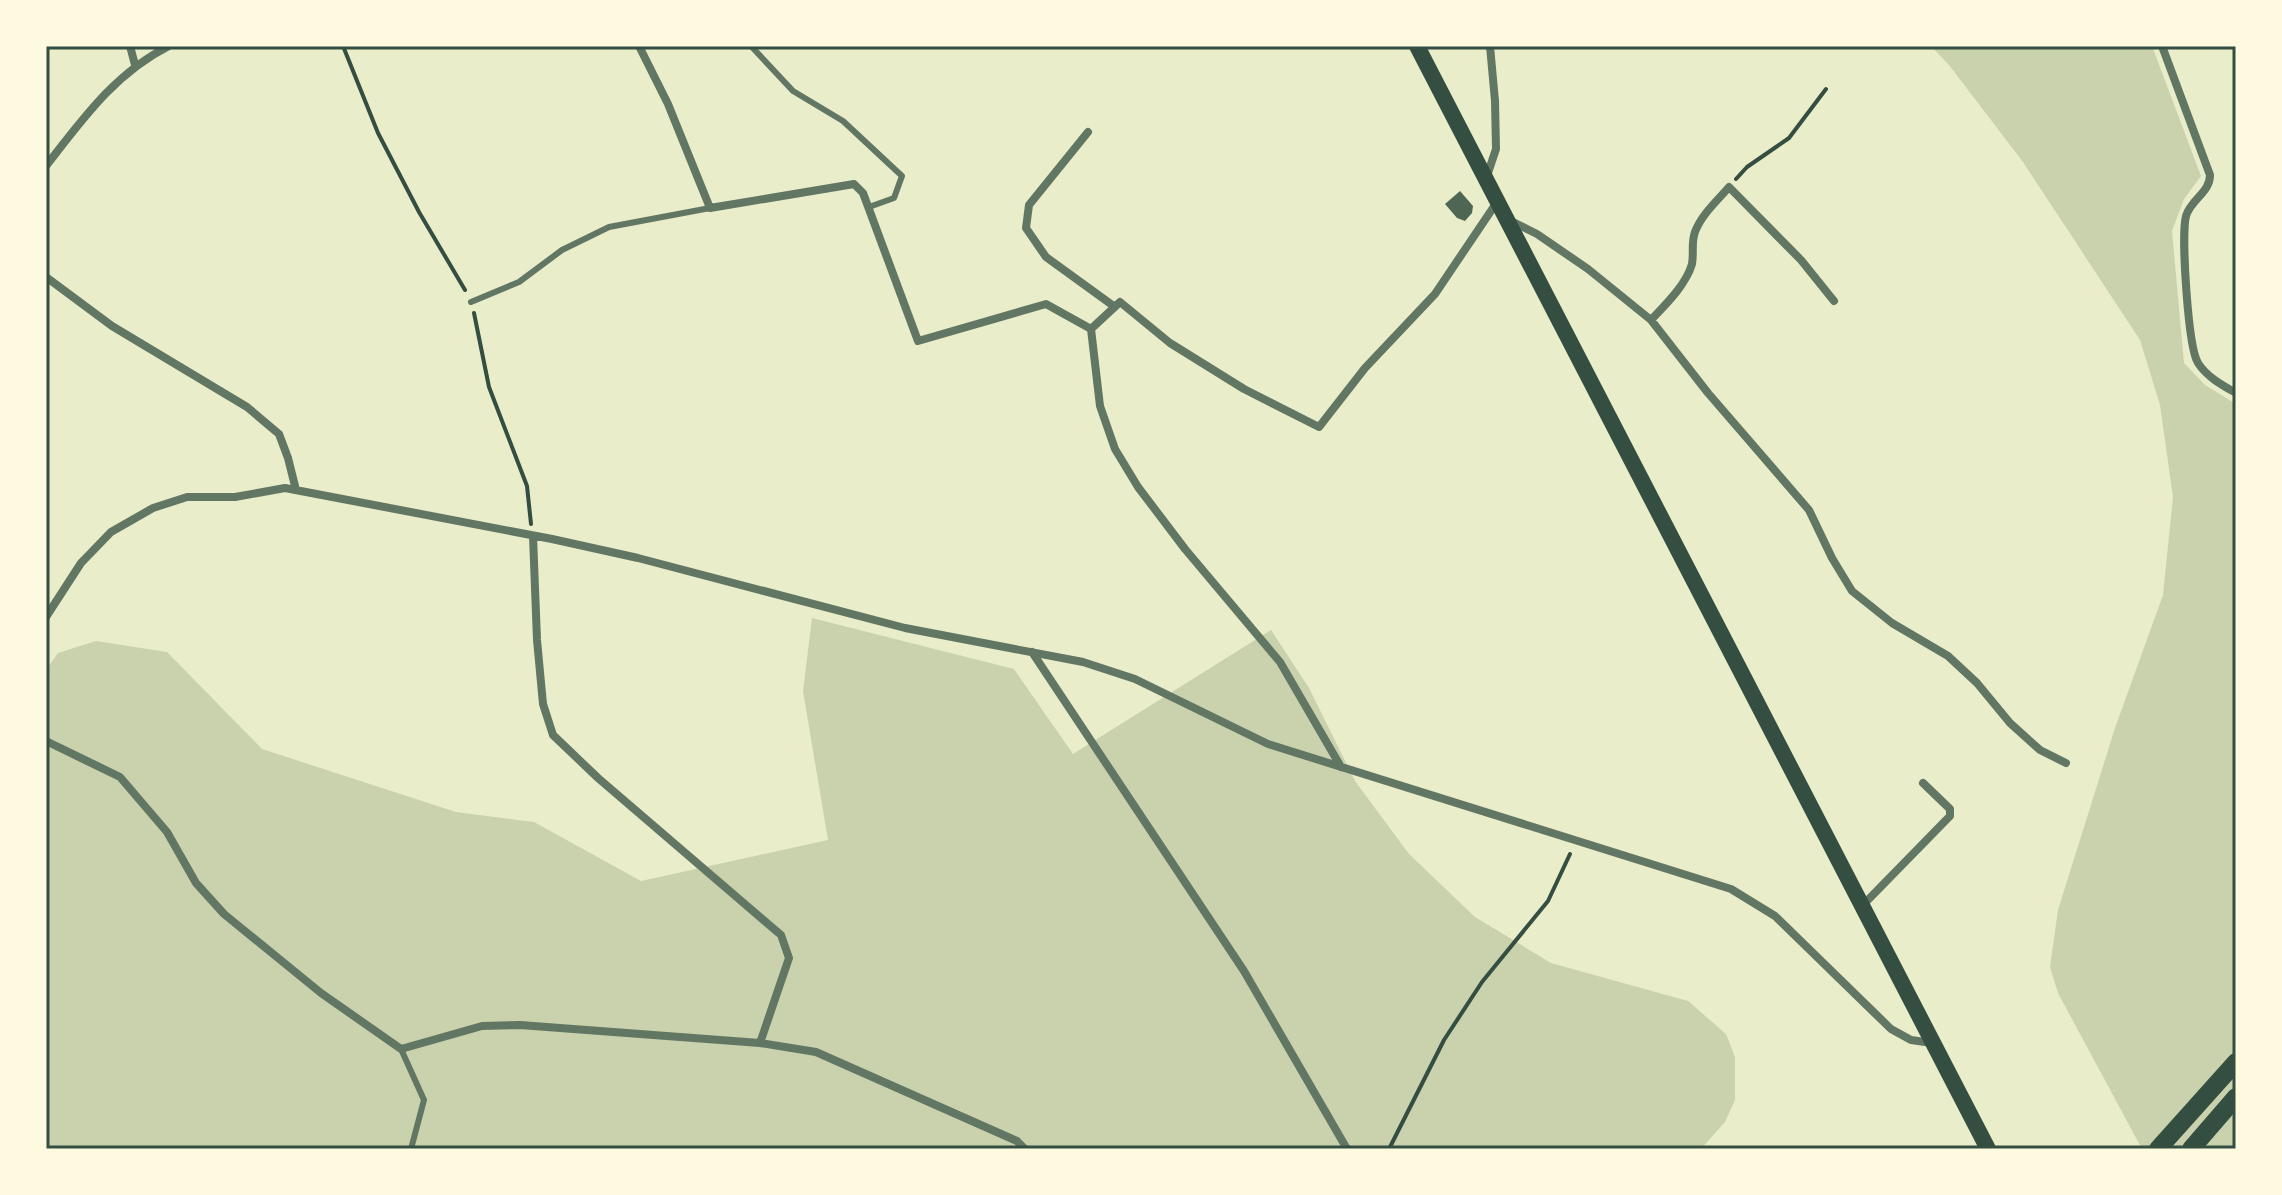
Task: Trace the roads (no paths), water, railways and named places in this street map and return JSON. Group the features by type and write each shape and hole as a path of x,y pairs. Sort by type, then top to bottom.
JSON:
{"highway":[{"path":"2158,1149 2236,1062"},
{"path":"2191,1149 2236,1097"}],"main road":[{"path":"1417,46 1988,1149"}],"street":[{"path":"130,46 135,65"},
{"path":"46,166 117,81 135,65 169,46"},
{"path":"639,46 668,104 710,208 854,184 863,193 918,341 1046,304 1091,329"},
{"path":"1486,179 1496,149 1490,46"},
{"path":"2162,46 2210,175 2210,183 2186,215 2187,295 2193,353 2210,377 2236,393"},
{"path":"1088,132 1029,205 1026,228 1046,257 1115,307"},
{"path":"1651,320 1684,280 1692,264 1695,233 1703,218 1729,187 1801,260 1834,301"},
{"path":"1091,329 1120,302 1183,351 1244,389 1319,427 1365,368 1435,294 1497,202"},
{"path":"1506,219 1537,234 1588,269 1651,320 1708,393 1809,510 1852,591 1892,623 1948,656 1977,683 2010,723 2040,750 2066,763"},
{"path":"46,277 112,326 247,407 279,434 296,490"},
{"path":"1091,329 1100,406 1115,449 1138,487 1185,549 1280,662 1341,767"},
{"path":"46,617 81,563 111,532 153,508 187,497 235,497 285,488 638,558 905,628 1083,662 1135,679 1268,744 1731,889 1775,916 1891,1029 1911,1040 1933,1043"},
{"path":"533,536 539,666 543,704 553,735 598,778 781,935 789,958 760,1043"},
{"path":"1032,652 1244,971 1347,1149"},
{"path":"46,741 120,777 167,832 196,883 224,914 321,993 401,1049 482,1026 520,1025 760,1043 816,1052 1017,1141 1025,1149"},
{"path":"1862,906 1950,816 1950,809 1923,783"}],"lane":[{"path":"751,46 793,91 843,121 902,176 894,198 869,207"},
{"path":"471,302 519,282 562,250 609,227 710,208"},
{"path":"401,1049 424,1100 411,1149"}]}
